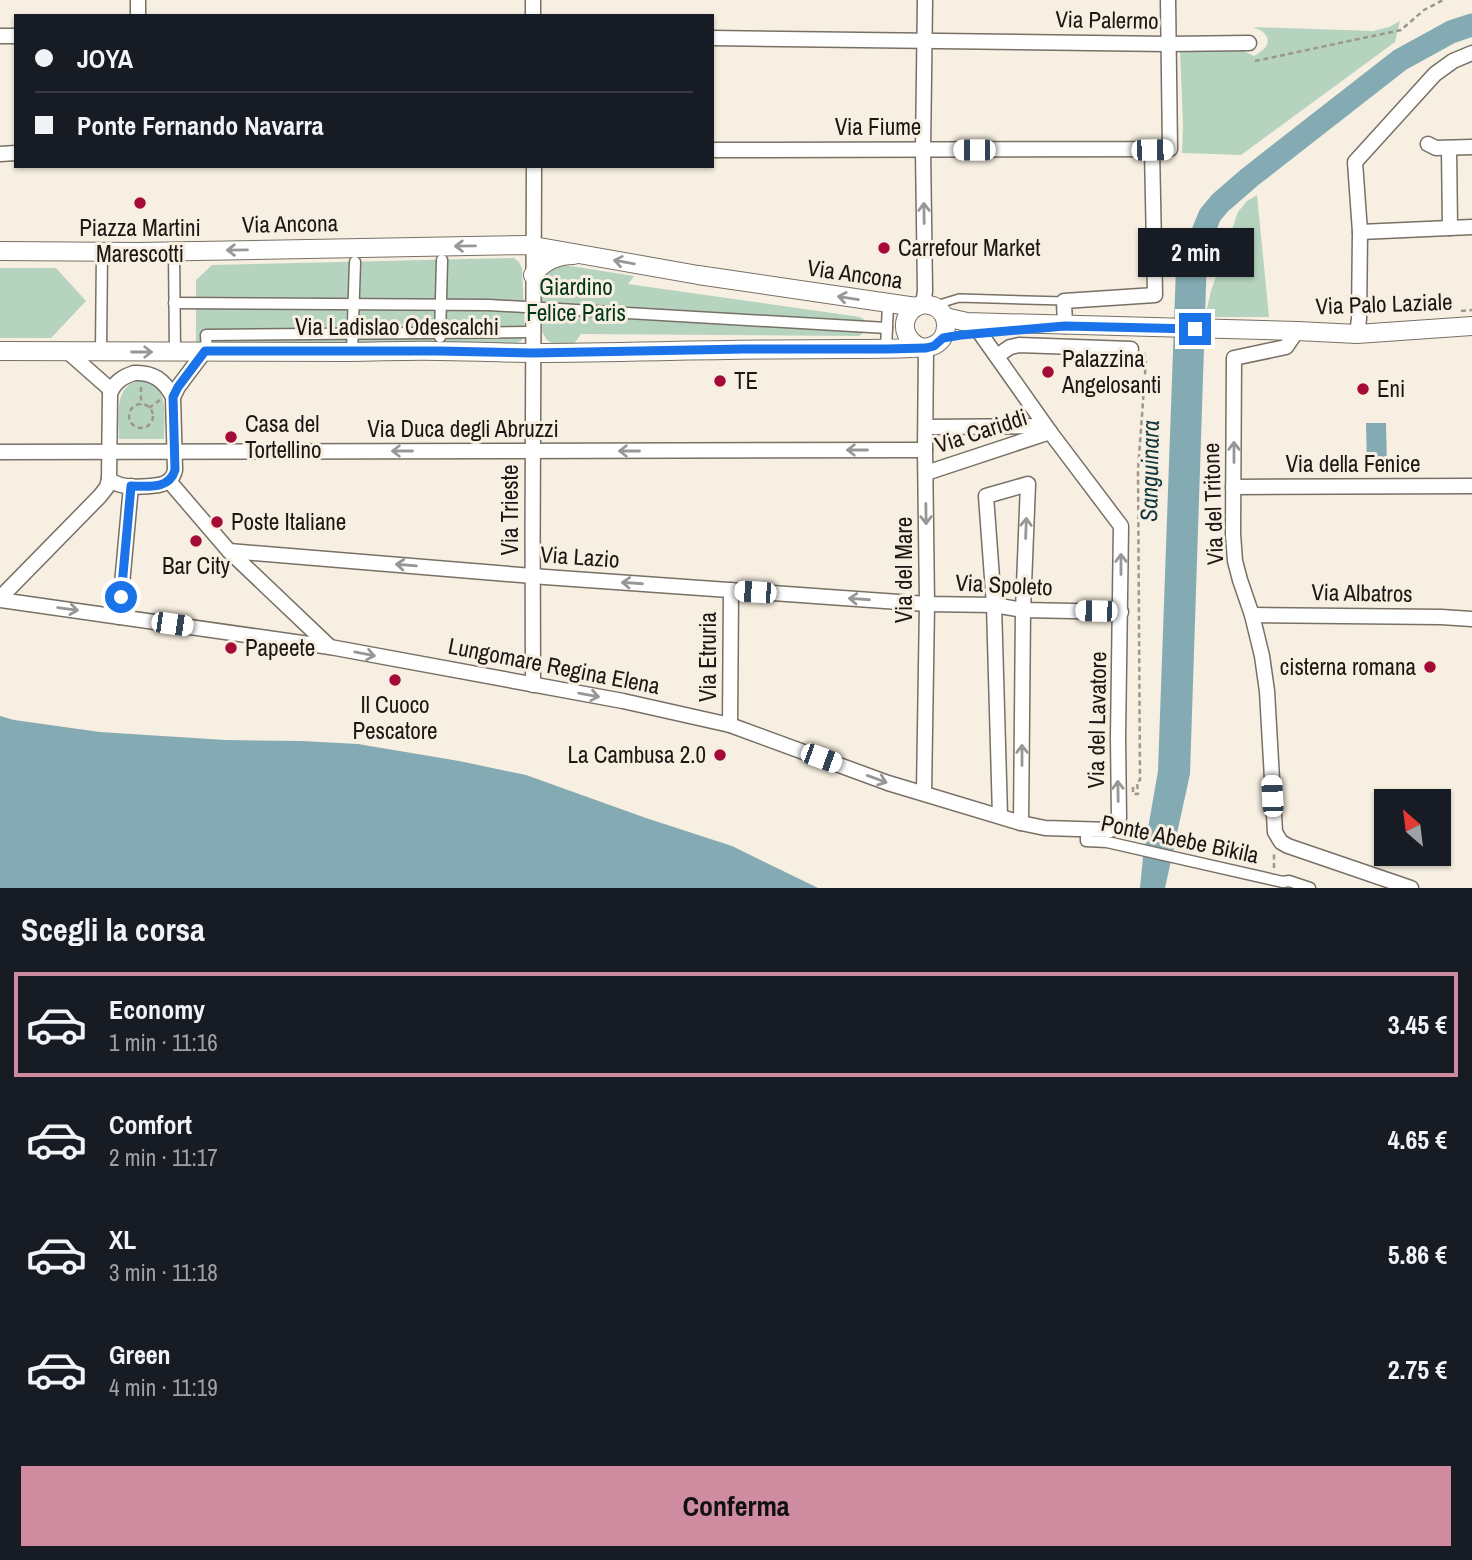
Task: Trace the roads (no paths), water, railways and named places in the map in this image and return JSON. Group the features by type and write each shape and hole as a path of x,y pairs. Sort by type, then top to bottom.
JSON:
{"street":[{"path":"925,0 925,291 929,309 947,325 943,338 934,346 923,347 908,340 904,327 907,314 929,309 967,323 1065,326"},
{"path":"1168,0 1168,44"},
{"name":"Via Palermo","path":"714,38 1249,43"},
{"name":"Via Fiume","path":"714,150 1170,149 1168,44"},
{"path":"1357,334 1360,232 1355,162 1442,67 1472,53"},
{"path":"1428,144 1436,148 1472,147"},
{"path":"1449,148 1450,228"},
{"path":"1065,326 1064,301 1155,295 1152,150"},
{"name":"Via Trieste","path":"533,685 534,168"},
{"path":"1360,232 1472,227"},
{"name":"Via Ancona","path":"0,251 102,252 533,245 698,275 929,309"},
{"path":"174,251 175,352"},
{"path":"101,351 102,252"},
{"name":"Via Ancona","path":"533,275 542,265 554,258 581,255"},
{"path":"442,260 439,342 529,332"},
{"path":"352,343 355,262"},
{"path":"174,303 534,307 887,328"},
{"path":"886,349 888,304"},
{"path":"943,338 1065,326"},
{"name":"Via Palo Laziale","path":"1065,326 1357,334 1472,326"},
{"name":"Via del Tritone","path":"1297,331 1286,347 1234,358 1235,561 1252,615 1268,691 1275,832 1281,842 1411,888"},
{"name":"Via del Lavatore","path":"980,333 1047,429 1121,526 1119,818 1116,827 1108,831 1086,830"},
{"name":"Via Ladislao Odescalchi","path":"0,351 175,352 352,343 439,342 533,353 923,347"},
{"path":"997,356 1010,347 1019,345 1131,349"},
{"name":"Via del Mare","path":"923,347 927,604 924,793"},
{"path":"109,479 113,483 131,486 155,486 172,478 175,470 173,397 206,351"},
{"path":"68,352 111,390"},
{"path":"0,599 107,487 110,397 116,382 122,377 141,373 155,376 173,397"},
{"path":"926,427 1047,429"},
{"name":"Via Cariddi","path":"926,472 1047,429"},
{"name":"Via Duca degli Abruzzi","path":"0,452 925,450"},
{"path":"169,481 229,551 330,647"},
{"path":"1000,816 994,605 986,496 1028,484 1023,610 1021,823"},
{"path":"119,617 131,486"},
{"name":"Via della Fenice","path":"1233,487 1472,486"},
{"name":"Via Lazio","path":"229,551 927,604"},
{"name":"Via Etruria","path":"730,725 731,590"},
{"name":"Lungomare Regina Elena","path":"0,599 330,647 622,701 730,725 888,783 1021,823 1045,828 1086,830"},
{"name":"Via Spoleto","path":"927,604 1121,612"},
{"name":"Via Albatros","path":"1252,615 1472,619"},
{"path":"996,652 1023,652"},
{"path":"999,790 1021,789"},
{"name":"Ponte Abebe Bikila","path":"1086,830 1086,841 1107,842 1283,883 1289,881 1310,888"}],"lane":[{"path":"929,309 959,298 1064,301"}],"water":[{"path":"1207,256 1190,774 1165,888 1140,888 1158,771 1176,267 1188,268"},
{"path":"1366,423 1386,423 1387,467 1367,468"},
{"path":"0,716 100,732 225,740 358,744 526,775 732,846 818,888 0,888"}],"waterway":[{"name":"Sanguinara","path":"1190,293 1203,232 1210,215 1220,203 1400,60 1451,32 1472,25"}],"place":[{"name":"Piazza Martini Marescotti","path":"140,203"},
{"name":"Carrefour Market","path":"884,248"},
{"name":"Palazzina Angelosanti","path":"1048,372"},
{"name":"TE","path":"720,381"},
{"name":"Eni","path":"1363,389"},
{"name":"Casa del Tortellino","path":"231,437"},
{"name":"Poste Italiane","path":"217,522"},
{"name":"Bar City","path":"196,541"},
{"name":"Papeete","path":"231,648"},
{"name":"cisterna romana","path":"1430,667"},
{"name":"Il Cuoco Pescatore","path":"395,680"},
{"name":"La Cambusa 2.0","path":"720,755"}],"park label":[{"name":"Giardino Felice Paris","path":"576,300"}]}
